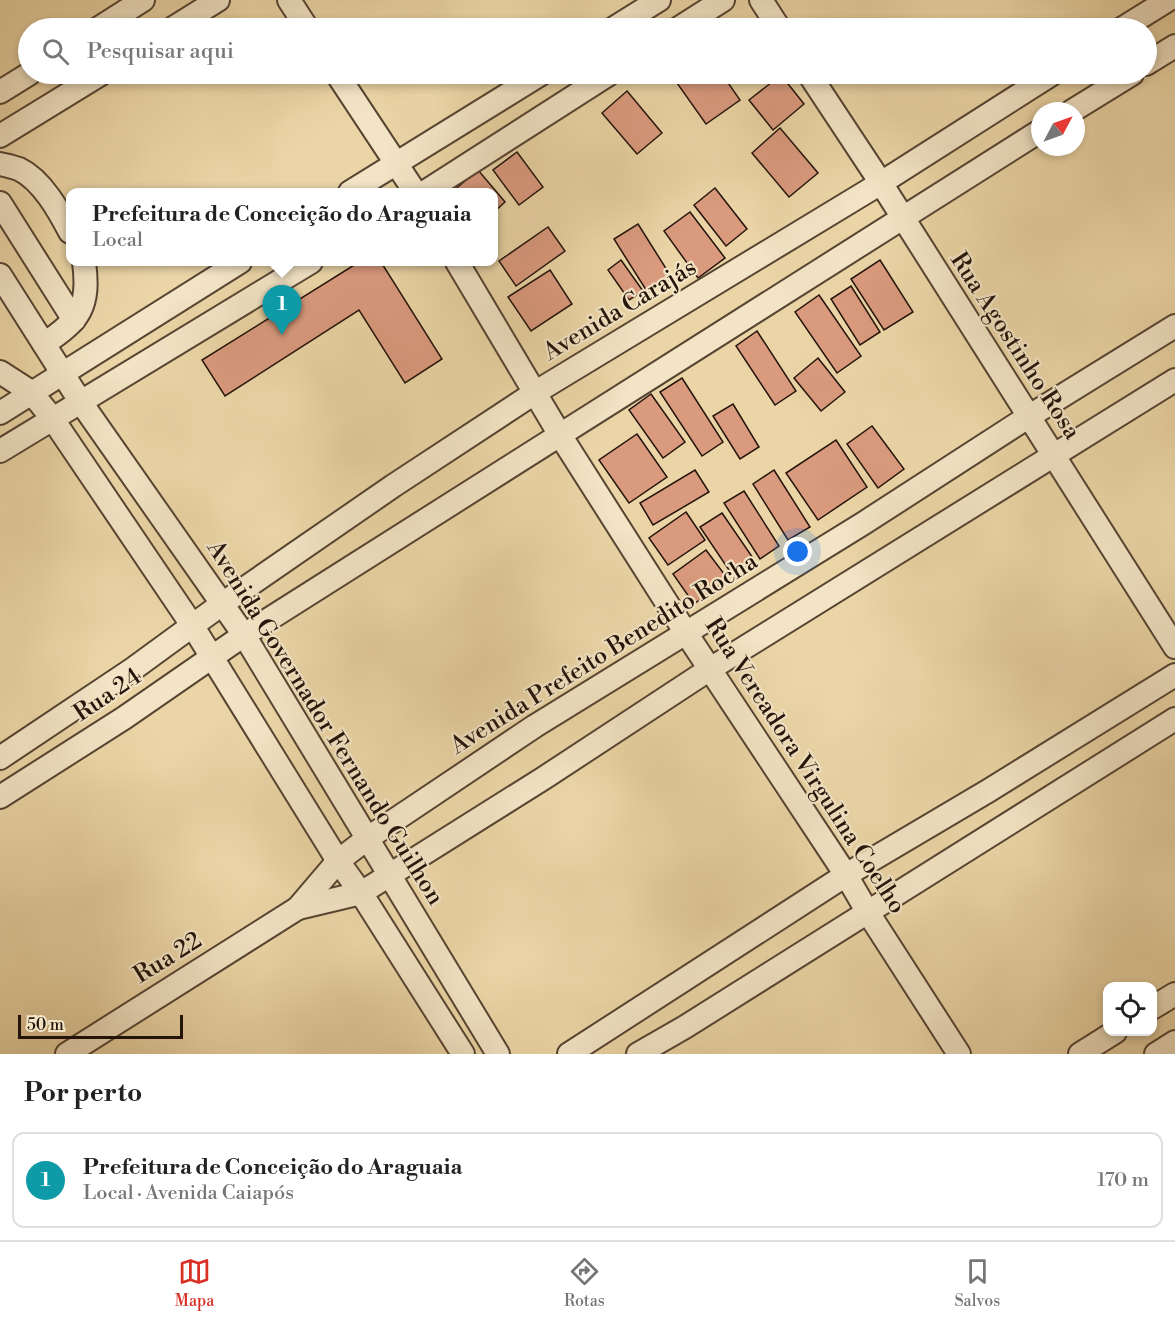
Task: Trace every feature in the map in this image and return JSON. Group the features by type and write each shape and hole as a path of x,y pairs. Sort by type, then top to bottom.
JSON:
{"street":[{"path":"115,18 143,0"},
{"path":"189,18 218,0"},
{"path":"289,0 301,18"},
{"path":"630,18 659,0"},
{"path":"695,18 723,0"},
{"path":"761,0 773,18"},
{"path":"1139,18 1168,0"},
{"path":"1157,57 1175,46"},
{"path":"0,92 18,81"},
{"path":"0,136 84,84"},
{"path":"344,84 413,188"},
{"path":"356,188 525,84"},
{"path":"431,188 593,84"},
{"name":"Rua Agostinho Rosa","path":"816,84 881,183 1175,647"},
{"name":"Avenida Carajás","path":"222,604 393,486 536,393 881,183 1036,84"},
{"path":"1085,103 1116,84"},
{"path":"244,635 1031,137"},
{"path":"0,164 20,170 38,185 66,224"},
{"path":"0,203 74,320"},
{"path":"44,344 67,329 82,306 87,282 85,266"},
{"path":"0,413 232,266"},
{"path":"0,451 303,266"},
{"name":"Rua Vereadora Virgulina Coelho","path":"460,266 560,435 960,1054"},
{"name":"Avenida Governador Fernando Guilhon","path":"0,275 80,401 244,635 498,1054"},
{"name":"Avenida Prefeito Benedito Rocha","path":"368,838 536,726 864,523 1175,326"},
{"path":"0,372 31,392 52,418 192,626 338,861 361,893 463,1054"},
{"path":"390,875 710,669 1175,380"},
{"name":"Rua 24","path":"0,758 134,669 222,604"},
{"name":"Rua 24","path":"0,797 124,718 244,635"},
{"path":"568,1054 846,875 988,791 1175,675"},
{"path":"638,1054 685,1027 1175,719"},
{"name":"Rua 22","path":"67,1054 298,908 338,861 368,838"},
{"name":"Rua 22","path":"298,908 361,893 390,875"},
{"path":"1157,1005 1175,994"},
{"path":"1080,1054 1109,1036"},
{"path":"1156,1054 1175,1042"}],"building":[{"path":"678,84 729,84 740,100 706,124"},
{"path":"769,84 788,84 804,104 773,130 749,100"},
{"path":"627,91 662,133 637,154 602,113"},
{"path":"780,128 818,173 789,197 752,153"},
{"path":"517,152 543,187 519,205 493,170"},
{"path":"478,170 493,188 457,188"},
{"path":"715,188 747,229 726,246 694,205"},
{"path":"498,194 505,202 498,208"},
{"path":"690,212 725,258 698,278 664,231"},
{"path":"638,224 672,278 648,293 614,239"},
{"path":"548,227 565,251 516,286 499,261"},
{"path":"621,260 643,291 629,300 608,270"},
{"path":"880,260 913,312 884,330 851,279"},
{"path":"353,266 384,266 442,359 405,383 359,310 225,396 202,360"},
{"path":"550,270 572,304 531,331 508,297"},
{"path":"851,286 880,332 860,345 831,299"},
{"path":"819,295 861,356 837,373 795,312"},
{"path":"757,331 796,391 775,405 736,346"},
{"path":"818,358 845,392 821,411 794,378"},
{"path":"682,378 723,442 702,456 660,392"},
{"path":"651,394 685,442 663,458 629,410"},
{"path":"733,404 759,447 740,459 713,416"},
{"path":"872,426 904,469 878,488 847,444"},
{"path":"637,434 667,477 629,503 599,460"},
{"path":"836,440 867,487 818,520 786,473"},
{"path":"695,470 709,492 653,525 640,503"},
{"path":"774,470 810,527 788,540 753,484"},
{"path":"744,491 779,546 760,559 724,503"},
{"path":"686,512 705,540 668,565 649,538"},
{"path":"722,513 755,561 733,576 700,527"},
{"path":"706,550 728,579 694,604 673,574"}],"place":[{"name":"Prefeitura de Conceição do Araguaia","path":"282,335"}]}
